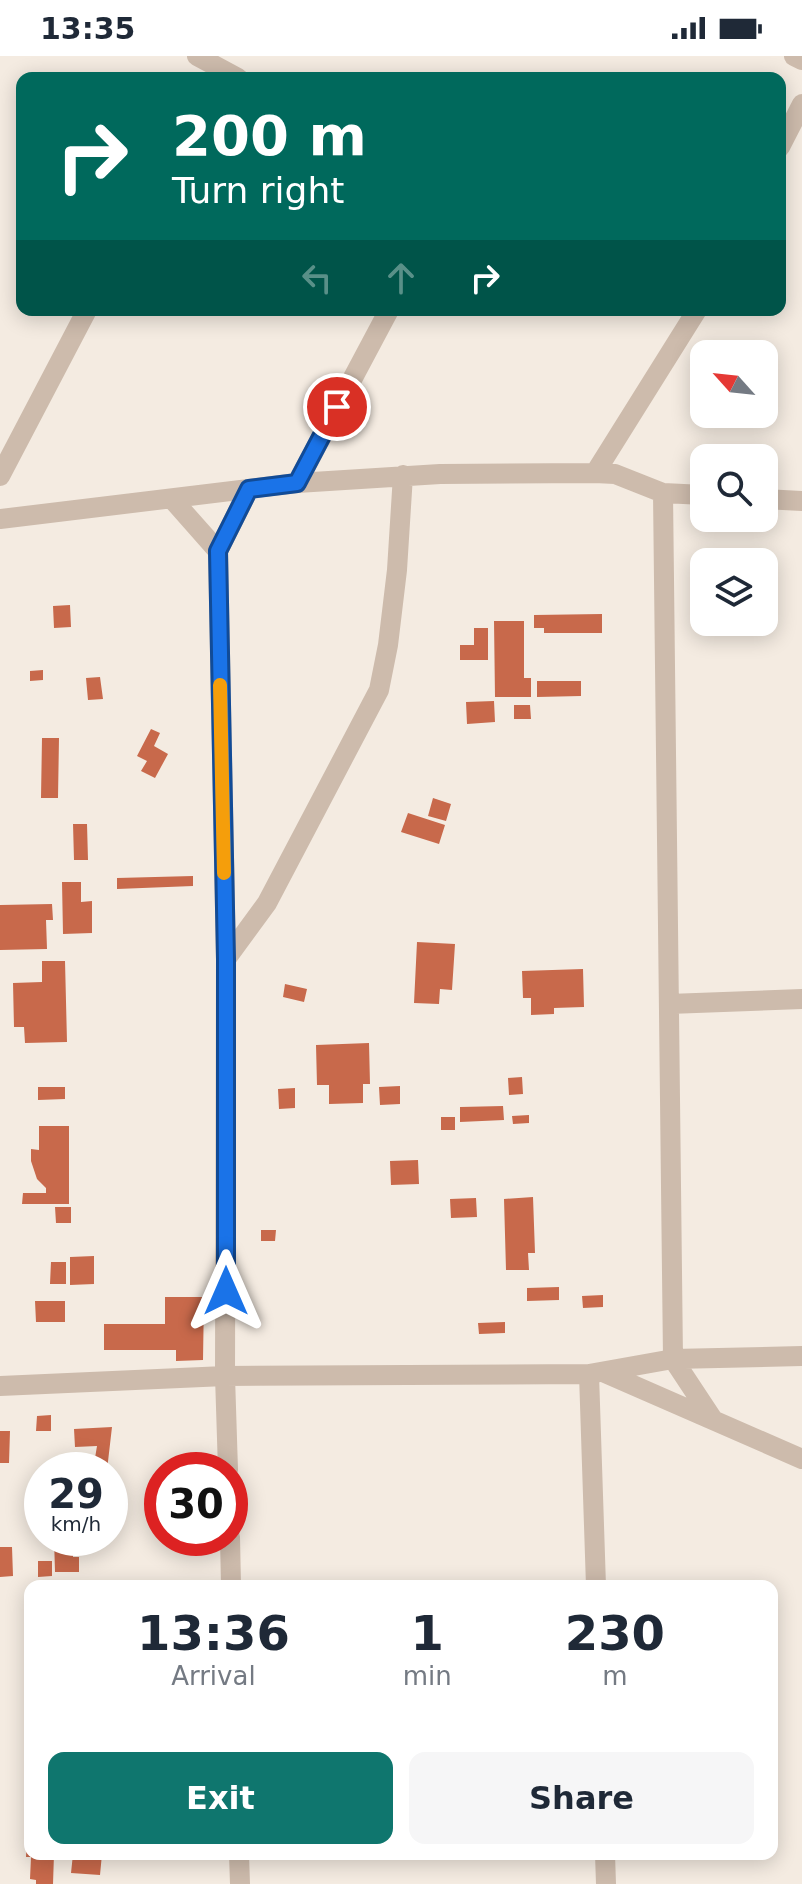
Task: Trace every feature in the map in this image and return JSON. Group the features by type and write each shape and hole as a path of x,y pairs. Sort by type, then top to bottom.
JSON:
{"street":[{"path":"794,56 802,60"},
{"path":"786,135 802,104"},
{"path":"0,476 84,316"},
{"path":"297,483 386,316"},
{"path":"595,473 686,316"},
{"path":"0,519 297,483 403,475 615,474 663,493 690,494"},
{"path":"226,959 267,903 379,690 397,570 403,475"},
{"path":"227,1452 226,959 218,551 249,489"},
{"path":"663,493 673,1359 712,1418"},
{"path":"172,499 218,551"},
{"path":"778,500 802,501"},
{"path":"669,1004 802,999"},
{"path":"0,1386 225,1376 596,1373 673,1359 802,1356"},
{"path":"596,1373 712,1418 802,1459"},
{"path":"596,1373 596,1580"},
{"path":"230,1556 231,1580"},
{"path":"239,1860 240,1884"},
{"path":"605,1860 606,1884"}],"building":[{"path":"70,605 71,627 54,628 53,606"},
{"path":"602,614 602,633 544,633 544,628 534,628 534,615"},
{"path":"494,621 524,621 524,678 531,678 531,697 495,697"},
{"path":"474,628 488,628 488,660 460,660 460,645 474,645"},
{"path":"43,670 43,680 30,681 30,671"},
{"path":"100,677 103,699 88,700 86,678"},
{"path":"537,681 581,681 581,696 537,697"},
{"path":"494,701 495,722 467,724 466,702"},
{"path":"514,705 530,705 531,719 514,719"},
{"path":"151,729 160,733 154,746 168,754 155,778 141,771 147,761 137,756"},
{"path":"42,738 59,738 58,798 41,798"},
{"path":"433,798 451,804 446,821 428,816"},
{"path":"408,813 445,825 439,844 401,832"},
{"path":"73,824 87,824 88,860 74,860"},
{"path":"193,876 193,886 117,889 117,878"},
{"path":"62,882 81,882 81,902 92,901 92,933 63,934"},
{"path":"52,904 53,920 46,920 47,949 0,950 0,905"},
{"path":"417,942 455,944 452,990 440,989 439,1004 414,1003"},
{"path":"42,961 65,961 67,1042 25,1043 24,1027 14,1027 13,983 42,982"},
{"path":"583,969 584,1007 554,1008 554,1014 531,1015 531,998 523,998 522,971"},
{"path":"285,984 307,989 304,1002 283,997"},
{"path":"369,1043 370,1084 363,1084 363,1103 329,1104 329,1085 317,1085 316,1045"},
{"path":"522,1077 523,1094 509,1095 508,1078"},
{"path":"400,1086 400,1104 380,1105 379,1087"},
{"path":"38,1087 65,1087 65,1099 38,1100"},
{"path":"295,1088 295,1108 279,1109 278,1089"},
{"path":"503,1106 504,1120 460,1122 460,1107"},
{"path":"529,1115 529,1123 513,1124 512,1116"},
{"path":"441,1117 455,1117 455,1130 441,1130"},
{"path":"39,1126 69,1126 69,1204 22,1204 23,1193 46,1193 31,1161 31,1149 39,1150"},
{"path":"418,1160 419,1184 391,1185 390,1161"},
{"path":"533,1197 535,1253 528,1253 529,1270 506,1270 504,1199"},
{"path":"476,1198 477,1217 451,1218 450,1199"},
{"path":"55,1207 71,1207 71,1223 56,1223"},
{"path":"261,1230 276,1230 275,1241 261,1241"},
{"path":"94,1256 94,1284 70,1285 70,1257"},
{"path":"51,1262 66,1262 66,1284 50,1284"},
{"path":"559,1287 559,1300 527,1301 527,1288"},
{"path":"603,1295 603,1307 583,1308 582,1296"},
{"path":"165,1297 204,1297 203,1360 176,1361 176,1350 104,1350 104,1324 165,1324"},
{"path":"35,1301 65,1301 65,1322 36,1322"},
{"path":"505,1322 505,1333 479,1334 478,1323"},
{"path":"51,1415 51,1431 36,1431 37,1416"},
{"path":"112,1427 109,1452 96,1452 97,1446 75,1447 74,1429"},
{"path":"0,1431 10,1431 9,1463 0,1463"},
{"path":"0,1547 12,1547 13,1576 0,1577"},
{"path":"55,1556 79,1557 79,1572 55,1572"},
{"path":"38,1561 52,1561 52,1576 38,1577"},
{"path":"31,1860 54,1860 53,1884 36,1884 36,1880 30,1879"},
{"path":"72,1860 101,1860 100,1875 71,1873"}],"slow traffic":[{"path":"220,685 224,873"}],"route":[{"path":"226,1291 226,959 218,551 249,489 297,483 337,407"}]}
